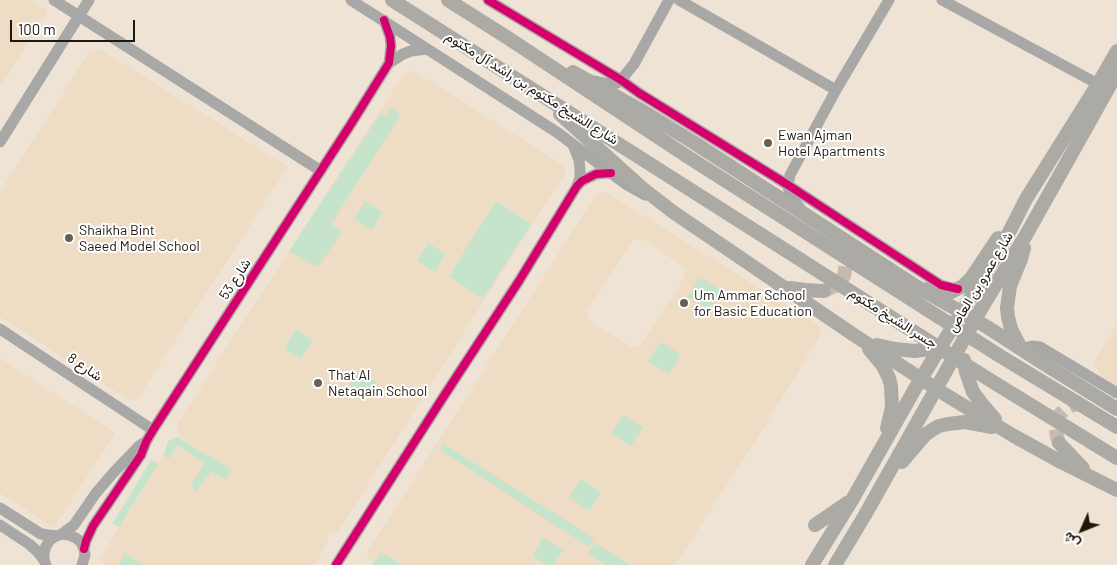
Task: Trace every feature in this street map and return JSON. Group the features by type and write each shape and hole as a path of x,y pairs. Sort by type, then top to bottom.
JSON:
{"main road":[{"name":"شارع الشيخ مكتوم بن راشد آل مكتوم","path":"392,0 671,177"},
{"name":"شارع الشيخ مكتوم بن راشد آل مكتوم","path":"448,0 685,155"},
{"path":"508,38 584,77 693,142 914,285 975,320 1117,409"},
{"name":"شارع عمرو بن العاص","path":"812,565 876,458 926,384 961,312 993,262 1030,191 1117,51"},
{"name":"شارع عمرو بن العاص","path":"958,348 1026,235 1117,73"},
{"path":"532,88 622,171 662,204 926,384 1004,430 1117,490"},
{"name":"جسر الشيخ مكتوم","path":"685,155 1000,356 1117,427"},
{"name":"جسر الشيخ مكتوم","path":"671,177 985,377 1117,458"},
{"path":"914,285 940,292 951,292 958,289 968,282 997,239 1012,228"},
{"path":"832,231 843,250"},
{"path":"1021,349 1011,329 1007,308 1010,286 1023,253 1026,235"},
{"path":"914,285 929,298 944,321 948,350 991,343 1009,344 1021,349"},
{"path":"784,287 824,291"},
{"path":"915,350 929,344 938,330 939,314 936,307"},
{"path":"961,312 958,348 973,392 1004,430"},
{"path":"854,334 883,366 891,386 891,414 876,458"},
{"path":"946,341 958,348"},
{"path":"867,342 895,349 915,350 929,349 946,341"},
{"path":"886,476 886,468 890,457 926,384 958,348"},
{"path":"1071,381 1088,375"},
{"path":"1084,403 1117,409"},
{"path":"835,565 886,476 898,466 925,435 940,426 965,422 1004,430"},
{"path":"1060,443 1078,464 1099,481"},
{"path":"815,525 852,500"}],"street":[{"path":"54,0 321,171"},
{"path":"0,142 89,0"},
{"path":"351,0 572,143 611,174 662,204"},
{"path":"488,0 774,176 941,285 958,289"},
{"path":"638,93 632,82 632,70 669,0"},
{"path":"680,0 836,90"},
{"path":"805,214 792,197 788,185 792,170 888,0"},
{"path":"942,0 1098,84"},
{"name":"شارع 53","path":"84,556 89,533 93,526 141,455 153,430 321,171 388,63 390,37 384,20"},
{"path":"388,63 403,54 419,49 427,49"},
{"path":"584,77 608,84 617,83 634,64"},
{"path":"336,565 519,281 577,186 580,178 579,160 572,143"},
{"path":"774,176 784,176 792,170"},
{"path":"577,186 589,177 603,173 611,174"},
{"name":"شارع 8","path":"0,329 153,430"},
{"path":"1021,349 1032,346 1040,347 1117,393"},
{"name":"شارع 53","path":"45,562 44,553 50,540 74,525 96,493 125,460 139,446 146,442"},
{"path":"0,508 41,534 69,535 76,538 81,542 84,556 93,565"},
{"path":"0,525 38,551 45,562"}],"shaded area":[{"path":"0,0 31,0 48,11 0,87"},
{"path":"100,49 288,167 138,398 129,400 0,317 0,192 90,51"},
{"path":"414,71 564,166 566,175 557,185 337,533 329,533 326,546 314,565 107,565 99,560 164,455 168,441 177,437 210,456 180,436 177,424 405,72"},
{"path":"606,192 818,325 820,336 756,440 675,565 378,565 366,554 596,195","holes":["641,238 684,267 686,275 640,346 631,347 589,321 587,311 633,240"]},
{"path":"1117,324 1117,387 1103,379 1094,362"},
{"path":"0,358 115,433 54,528 0,493"}],"green space":[{"path":"391,108 401,114 331,224 342,231 318,267 289,251 381,113 386,116"},
{"path":"365,201 383,212 372,230 354,219"},
{"path":"496,201 531,224 483,299 449,276"},
{"path":"428,243 446,254 435,272 417,261"},
{"path":"700,277 721,290 709,309 688,297"},
{"path":"296,329 313,340 301,359 284,348"},
{"path":"660,342 681,354 669,374 648,361"},
{"path":"358,371 376,382 363,402 346,390"},
{"path":"622,415 643,427 631,446 611,434"},
{"path":"177,437 231,469 225,480 211,471 197,491 191,486 204,463 177,445 169,459 164,455 168,441"},
{"path":"444,444 594,538 589,547 440,450"},
{"path":"151,460 158,464 119,527 113,523"},
{"path":"581,479 601,492 590,511 569,498"},
{"path":"543,537 563,550 554,565 547,565 532,556"},
{"path":"594,543 631,565 606,565 588,554"},
{"path":"381,552 403,565 373,565"},
{"path":"125,553 143,565 119,565"}],"tunnel":[{"path":"824,291 835,286 844,276 846,263 843,250"},
{"path":"1059,443 1056,429 1059,415 1070,406 1084,403"}],"cycle path":[{"path":"488,0 621,80 788,185 941,285 958,289"},
{"path":"84,549 93,526 141,455 153,430 389,63 390,37 384,20"},
{"path":"336,565 519,281 577,186 582,181 596,174 611,173"}],"place":[{"name":"Ewan Ajman Hotel Apartments","path":"768,143"},
{"name":"Shaikha Bint Saeed Model School","path":"69,238"},
{"name":"Um Ammar School for Basic Education","path":"684,303"},
{"name":"That Al Netaqain School","path":"318,383"}]}
